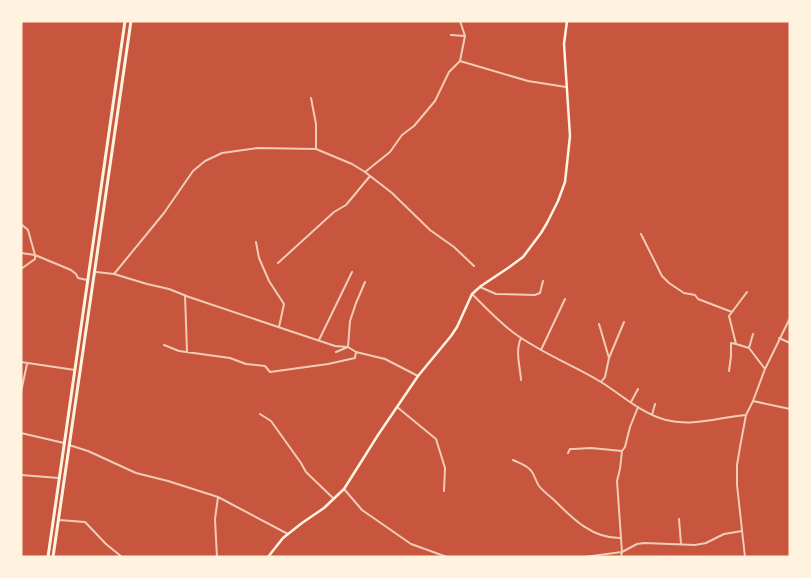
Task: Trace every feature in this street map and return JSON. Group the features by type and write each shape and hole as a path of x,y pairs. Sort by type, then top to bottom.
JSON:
{"highway":[{"path":"48,557 125,21"},
{"path":"53,557 131,21"}],"main road":[{"path":"268,557 288,534 324,508 344,489 418,376 451,336 472,294 522,256 541,233 558,201 565,182 570,136 564,44 567,21"}],"street":[{"path":"365,172 390,152 402,135 414,126 435,101 448,72 460,60 465,36 460,21"},
{"path":"451,35 465,36"},
{"path":"460,60 528,81 567,88"},
{"path":"311,98 316,124 316,149"},
{"path":"114,274 164,213 193,171 205,161 222,153 257,148 316,149 352,164 392,194 430,230 454,247 474,266"},
{"path":"278,263 334,212 346,205 370,176"},
{"path":"21,224 28,230 35,255 35,259 21,269"},
{"path":"641,234 662,276 669,283 684,293 695,295 698,299 732,312"},
{"path":"256,242 259,258 269,281 284,304 279,327"},
{"path":"21,253 35,255 71,270 78,278 88,280"},
{"path":"95,272 114,274 169,289 335,346 348,347 356,352 385,359 418,376"},
{"path":"320,340 352,272"},
{"path":"480,287 496,294 535,295 540,293 543,281"},
{"path":"348,347 350,321 365,282"},
{"path":"736,344 729,316 747,292"},
{"path":"472,294 493,315 521,338 601,382 652,415 684,423 746,415"},
{"path":"185,296 187,352"},
{"path":"541,350 565,299"},
{"path":"745,557 737,465 746,415 779,338 790,318"},
{"path":"601,382 605,377 609,358 624,322"},
{"path":"599,324 609,358"},
{"path":"749,348 752,334"},
{"path":"521,338 518,344 521,380"},
{"path":"779,338 790,342"},
{"path":"729,371 731,343 749,348 765,369"},
{"path":"164,345 179,351 230,358 246,364 265,366 270,372 328,364 355,358 356,352"},
{"path":"336,352 348,347"},
{"path":"21,362 75,370"},
{"path":"21,392 27,364"},
{"path":"631,402 638,389"},
{"path":"753,402 790,409"},
{"path":"652,415 655,404"},
{"path":"397,407 436,440 445,468 444,491"},
{"path":"621,557 617,482 622,451 625,448 630,427 638,407"},
{"path":"260,414 271,421 306,472 334,498"},
{"path":"21,433 64,443"},
{"path":"70,445 88,451 136,473 218,497 288,534"},
{"path":"568,453 570,449 576,448 622,451"},
{"path":"513,460 528,467 532,471 538,485 583,527 613,538 621,538"},
{"path":"21,475 59,478"},
{"path":"344,489 362,510 411,544 447,557"},
{"path":"217,557 215,519 218,497"},
{"path":"680,519 680,544"},
{"path":"59,520 85,522 106,544 122,557"},
{"path":"584,557 622,552 637,544 644,543 695,545 706,543 724,534 742,530"}]}
